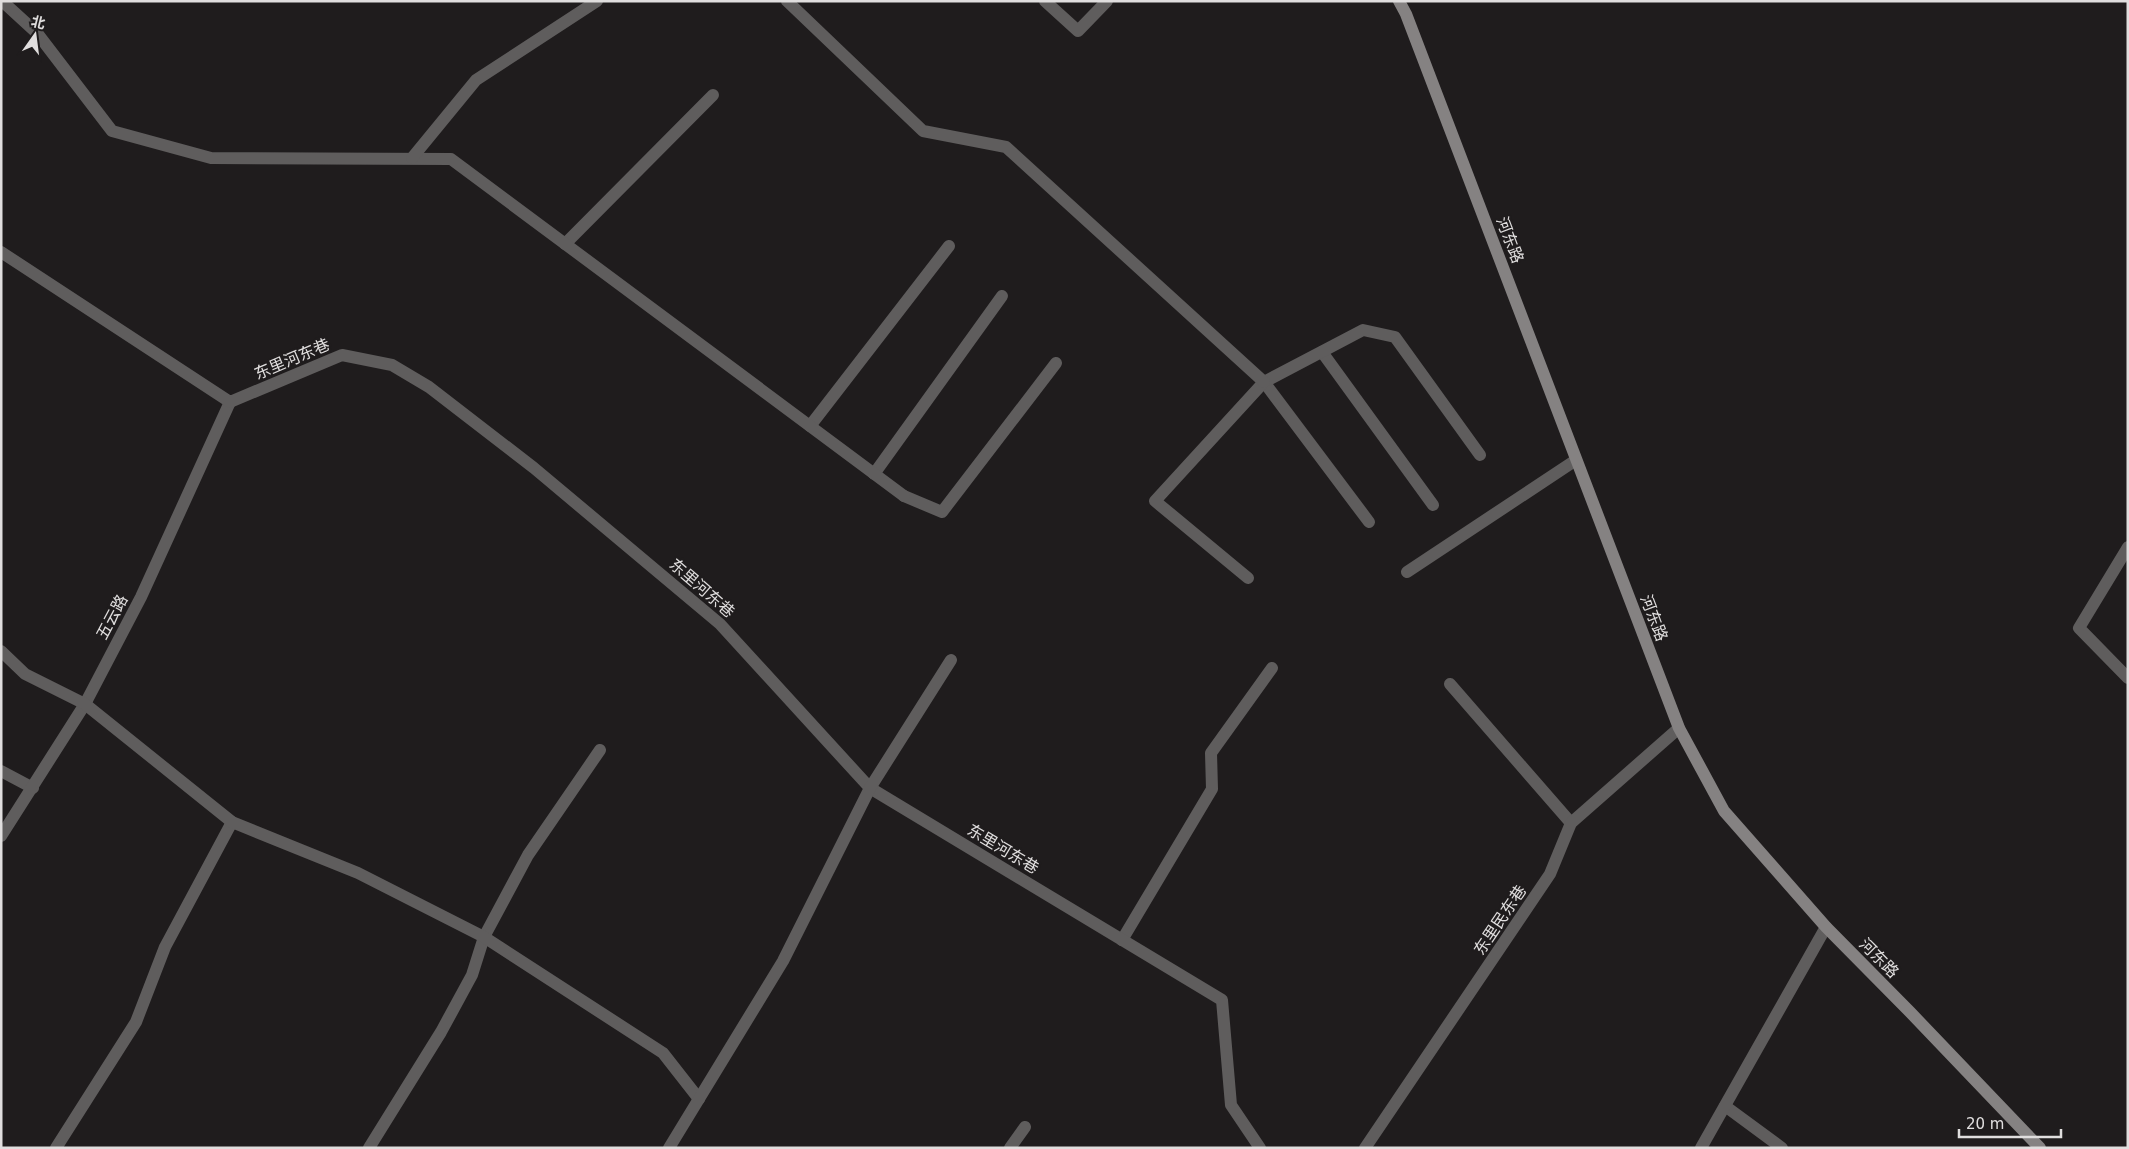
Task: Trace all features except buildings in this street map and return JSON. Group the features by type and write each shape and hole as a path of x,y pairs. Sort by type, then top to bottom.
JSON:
{"main road":[{"name":"河东路","path":"1399,1 1406,14 1678,728 1724,812 1826,927 2040,1148"}],"street":[{"path":"412,158 476,80 597,1"},
{"path":"787,1 923,131 1006,146 1264,382 1369,522"},
{"path":"1045,1 1078,31 1107,1"},
{"path":"4,2 37,32 112,131 210,158 451,159 904,496 942,512 1056,363"},
{"path":"566,244 713,95"},
{"path":"810,426 949,246"},
{"path":"1,252 230,402"},
{"path":"874,474 1002,296"},
{"path":"1248,578 1155,501 1264,382 1363,330 1395,337 1480,455"},
{"path":"1322,352 1433,505"},
{"name":"东里河东巷","path":"230,402 342,355 392,365 429,387 534,468 720,624 870,788 1222,1000 1231,1105 1260,1148"},
{"name":"五云路","path":"1,836 85,704 142,597 230,402"},
{"path":"1407,572 1576,460"},
{"path":"2128,547 2079,628 2128,678"},
{"path":"1,651 25,674 85,704 232,822 358,873 484,938 663,1053 699,1099"},
{"path":"669,1148 783,961 870,788 951,660"},
{"path":"1122,940 1212,789 1212,753 1272,668"},
{"path":"1450,684 1571,823"},
{"name":"东里民东巷","path":"1365,1148 1550,874 1571,823 1678,728"},
{"path":"369,1148 441,1032 472,975 484,938 528,855 600,750"},
{"path":"1,771 33,788"},
{"path":"56,1148 136,1022 165,947 232,822"},
{"path":"1701,1148 1826,927"},
{"path":"1725,1106 1782,1148"},
{"path":"1010,1148 1025,1127"}]}
